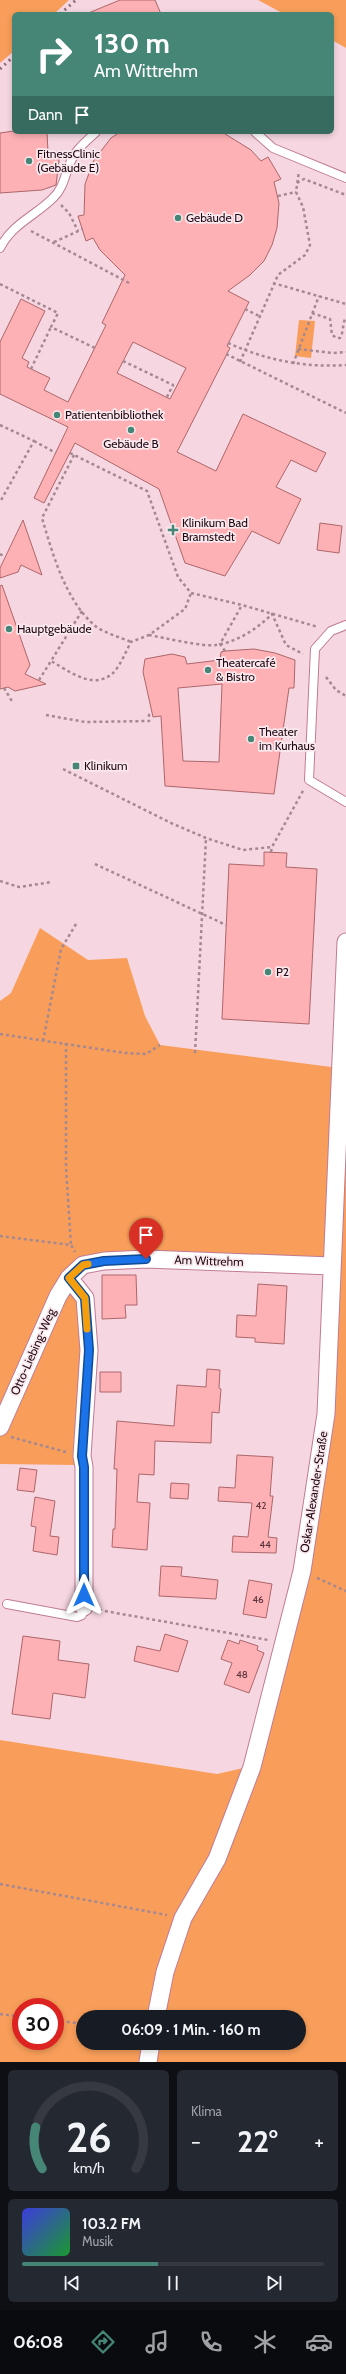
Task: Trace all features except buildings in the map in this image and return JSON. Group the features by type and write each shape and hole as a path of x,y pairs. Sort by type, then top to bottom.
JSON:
{"street":[{"name":"Oskar-Alexander-Straße","path":"157,2010 165,1972 183,1918 217,1859 252,1767 302,1571 326,1414 331,1266 346,942"},
{"name":"Am Wittrehm","path":"83,1265 104,1261 146,1259 331,1266"},
{"path":"83,1265 69,1278 85,1298 89,1350 82,1456 84,1467 84,1608"},
{"name":"Otto-Liebing-Weg","path":"4,1431 58,1296 69,1278"},
{"path":"148,2062 150,2050"}],"lane":[{"path":"0,248 8,235 18,224 53,198 63,185 74,155 94,134"},
{"path":"257,134 274,148 346,178"},
{"path":"346,625 331,631 315,649 309,780 346,802"},
{"path":"6,1604 77,1617 82,1615 84,1608"}],"path":[{"path":"240,362 273,283 278,275 305,255 310,244 303,207 296,192 297,183 304,179 346,195"},
{"path":"278,196 296,192"},
{"path":"53,198 69,213 78,231"},
{"path":"18,224 131,284"},
{"path":"54,242 83,229"},
{"path":"273,283 346,304"},
{"path":"0,284 58,313 31,369"},
{"path":"293,364 319,296"},
{"path":"245,309 259,316"},
{"path":"312,312 330,319 332,335 337,338 340,338 343,334 342,328 346,317"},
{"path":"51,327 95,348"},
{"path":"228,343 245,350 293,364 324,366 346,365"},
{"path":"298,349 333,353 346,352"},
{"path":"226,354 346,413"},
{"path":"123,362 173,385 167,397"},
{"path":"0,425 56,453"},
{"path":"0,502 34,441"},
{"path":"70,453 147,491 178,577 191,593 242,605 331,631"},
{"path":"74,455 42,518 62,575 82,611 96,626 131,642"},
{"path":"0,554 5,557"},
{"path":"51,661 82,678 100,680 113,673 131,642 149,635 185,609 191,593"},
{"path":"220,644 242,605"},
{"path":"39,680 82,611"},
{"path":"149,635 215,645 257,628 272,614"},
{"path":"220,644 225,651"},
{"path":"4,688 13,703"},
{"path":"46,715 85,722 149,721 149,712"},
{"path":"63,769 171,823 206,838 243,850 272,847"},
{"path":"271,852 272,847 309,780"},
{"path":"195,1053 206,838"},
{"path":"95,864 226,925"},
{"path":"0,882 19,887 52,882"},
{"path":"43,1041 61,949 76,924"},
{"path":"0,1034 146,1054 160,1045"},
{"path":"66,1043 66,1168 71,1246 83,1265"},
{"path":"0,1236 71,1246"},
{"path":"4,1431 82,1456"},
{"path":"302,1571 346,1591"},
{"path":"84,1608 284,1643"},
{"path":"0,1884 183,1918"},
{"path":"0,2014 12,2015"},
{"path":"64,2021 76,2023"}],"shaded area":[{"path":"0,0 69,0 56,12 12,12 12,53 0,63"},
{"path":"258,0 346,0 346,48 334,41 334,12 280,12"},
{"path":"299,320 315,321 311,358 295,356"},
{"path":"40,928 88,960 127,958 145,1016 160,1045 339,1068 346,942 346,2062 0,2062 0,1740 217,1774 252,1766 284,1643 326,1414 327,1257 143,1251 69,1278 82,1299 79,1459 75,1465 0,1464 0,1001 11,993"}],"railway":[{"path":"62,12 76,0"},
{"path":"0,69 12,58"}],"slow traffic":[{"path":"87,1329 85,1298 69,1278 83,1265 88,1264"}],"place":[{"name":"FitnessClinic (Gebäude E)","path":"29,161"},
{"name":"Gebäude D","path":"178,218"},
{"name":"Patientenbibliothek","path":"57,415"},
{"name":"Gebäude B","path":"131,430"},
{"name":"Klinikum Bad Bramstedt","path":"173,530"},
{"name":"Hauptgebäude","path":"9,629"},
{"name":"Theatercafé & Bistro","path":"208,670"},
{"name":"Theater im Kurhaus","path":"251,739"},
{"name":"Klinikum","path":"76,766"},
{"name":"P2","path":"268,972"}],"route":[{"path":"84,1595 84,1467 82,1456 89,1350 85,1298 69,1278 83,1265 104,1261 146,1259"}]}
